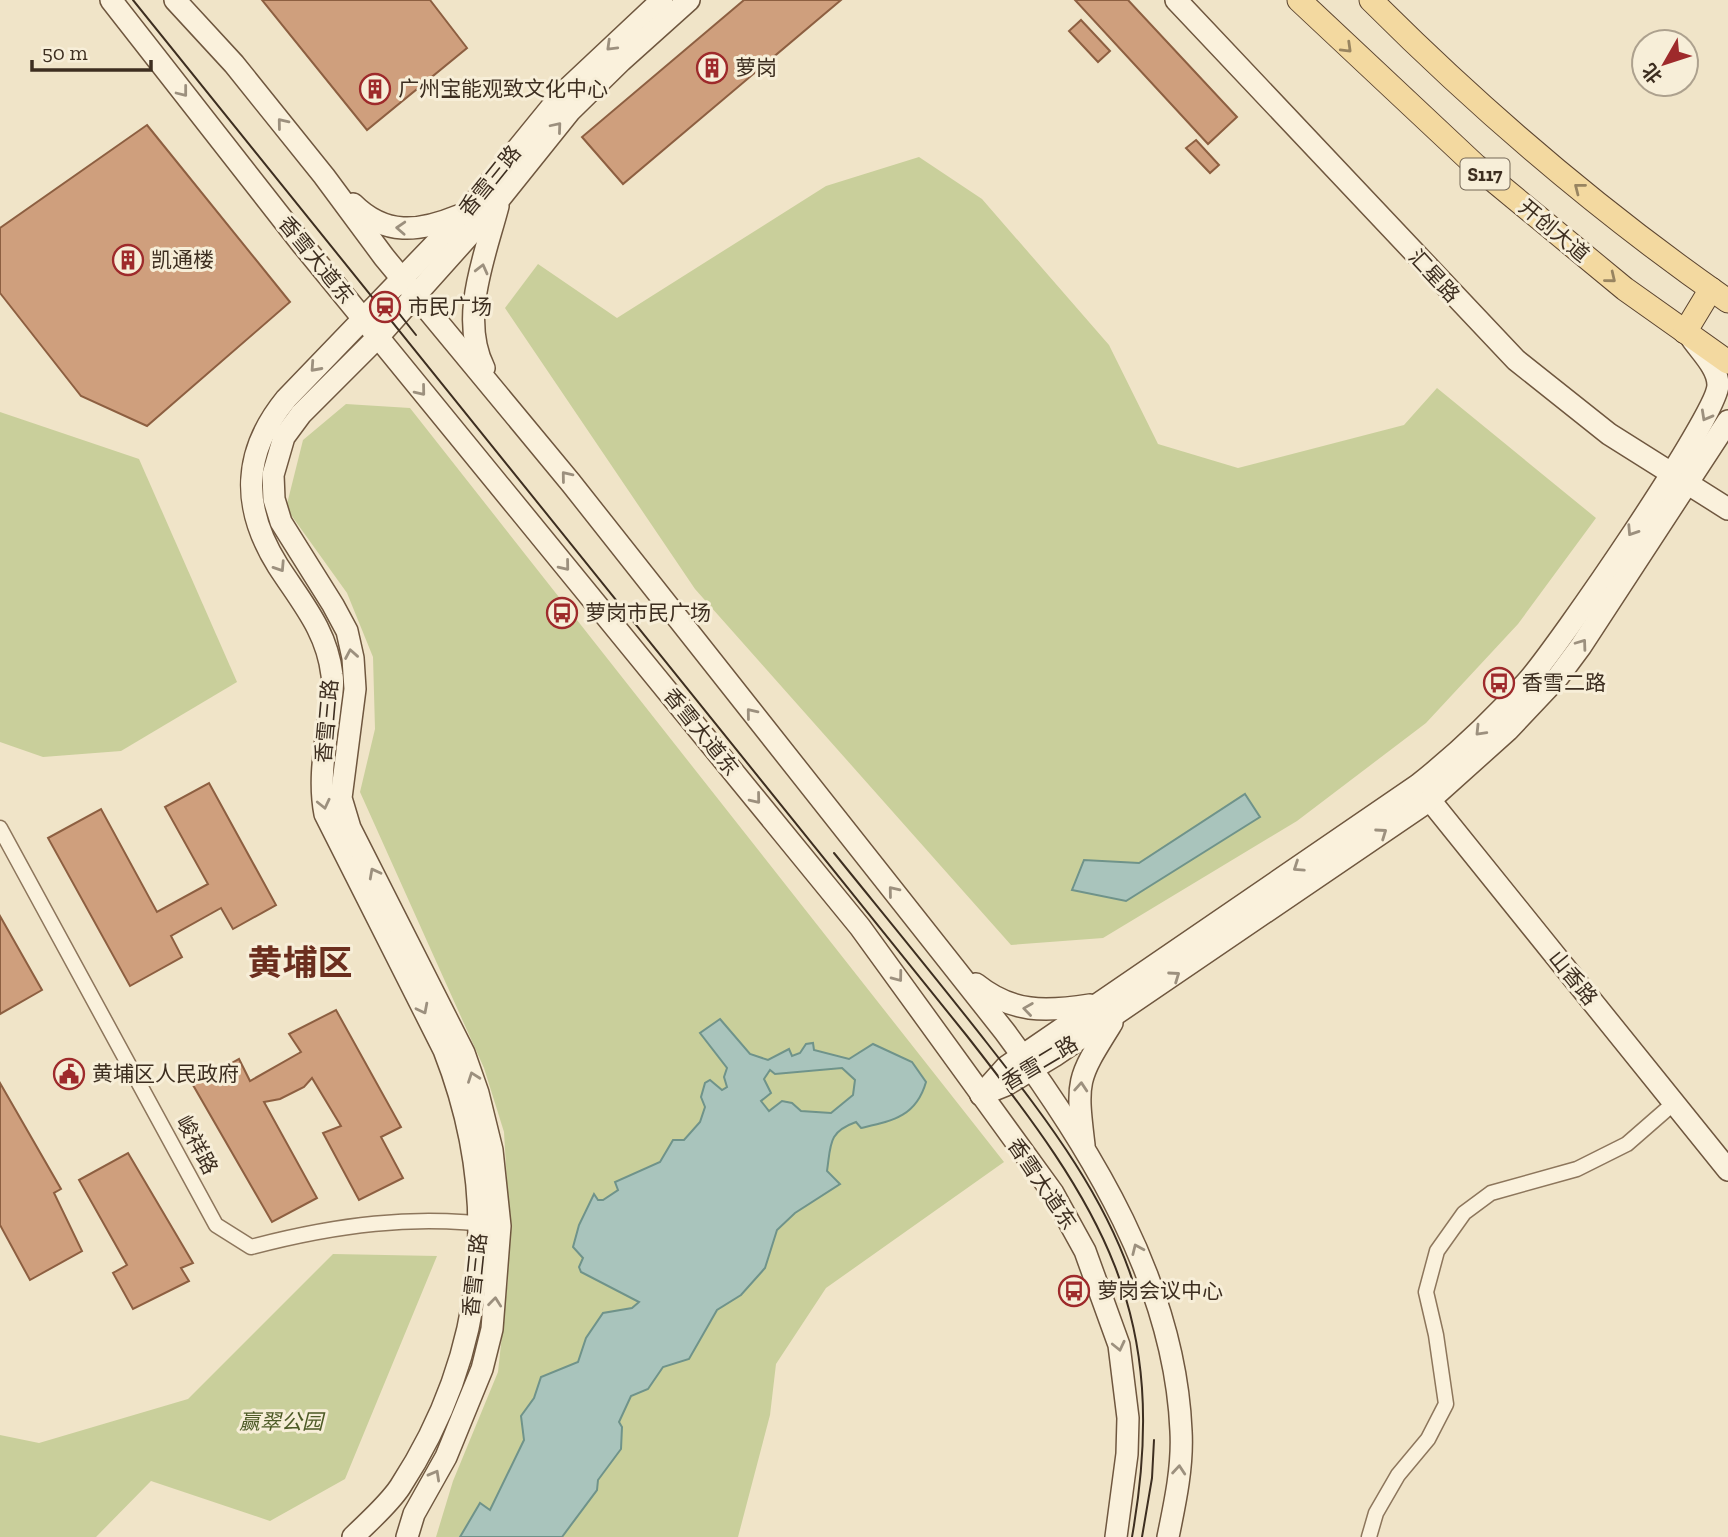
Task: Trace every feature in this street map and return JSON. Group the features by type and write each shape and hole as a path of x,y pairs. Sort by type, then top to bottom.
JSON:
{"main road":[{"name":"开创大道","path":"1299,0 1476,166 1625,289 1728,362"},
{"name":"S117","path":"1371,0 1445,72 1550,166 1720,295"},
{"path":"1687,333 1720,295"}],"street":[{"name":"香雪大道东","path":"111,0 378,337 860,927 927,1016 1068,1218 1095,1274 1116,1334 1128,1418 1124,1500 1116,1537"},
{"path":"175,0 234,64 324,176 409,287 505,402 1028,1063 1120,1214 1146,1270 1171,1361 1181,1432 1179,1472 1168,1537"},
{"name":"香雪三路","path":"407,1537 414,1514 466,1411 482,1368 494,1317 490,1225 492,1150 478,1093 464,1053 350,828 341,798 355,689 353,658 346,631 320,583 289,540 274,499 273,475 284,438 301,414 378,337 409,287 563,93 662,0"},
{"name":"香雪三路","path":"353,1537 399,1489 438,1419 470,1327 490,1225 458,1086 444,1050 326,814 321,778 333,678 327,650 313,615 268,547 256,521 251,488 257,446 267,424 286,399 363,318 409,287 500,200 570,111 689,0"},
{"name":"汇星路","path":"1176,0 1516,360 1609,434 1728,509"},
{"path":"324,176 361,212 389,228 419,229 466,212"},
{"path":"500,200 475,300 474,343 482,365 505,402"},
{"path":"1678,479 1714,401 1718,384 1713,368 1687,333"},
{"path":"1678,479 1728,421"},
{"name":"香雪二路","path":"981,1095 1028,1063 1118,1014 1424,792 1527,682 1678,479"},
{"name":"香雪二路","path":"1028,1063 1095,1004 1424,792"},
{"name":"山香路","path":"1424,792 1728,1170"},
{"name":"峻祥路","path":"0,828 216,1225 251,1247 354,1224 425,1221 490,1225"},
{"path":"951,964 989,994 1016,1008 1045,1012 1095,1004"},
{"path":"1085,1154 1079,1083 1091,1056 1118,1014"},
{"path":"1368,1537 1376,1513 1398,1475 1428,1438 1446,1404 1436,1335 1426,1292 1437,1251 1464,1213 1491,1193 1577,1170 1627,1144 1674,1103"}],"green space":[{"name":"市民广场","path":"919,157 982,199 1109,345 1158,444 1238,468 1404,425 1437,388 1596,518 1518,624 1426,723 1297,821 1103,938 1011,945 695,589 505,308 538,264 617,318 826,186"},
{"path":"346,404 410,408 1004,1162 826,1288 776,1364 770,1415 738,1537 436,1537 453,1481 498,1372 508,1279 508,1200 504,1132 484,1068 360,792 375,729 373,657 347,593 286,508 303,440"},
{"path":"0,412 139,459 237,682 121,751 43,757 0,742"},
{"name":"赢翠公园","path":"333,1254 437,1256 345,1479 270,1521 151,1481 96,1537 0,1537 0,1435 39,1443 188,1399"}],"water":[{"path":"1245,794 1260,817 1126,901 1072,890 1084,860 1139,863"},
{"path":"720,1019 750,1054 768,1060 789,1049 792,1056 800,1053 806,1044 813,1043 814,1050 849,1059 873,1044 912,1062 926,1082 916,1103 901,1116 861,1128 856,1122 840,1130 832,1140 827,1171 840,1184 795,1213 777,1230 765,1268 741,1295 717,1310 689,1359 663,1367 648,1389 631,1396 619,1422 622,1427 621,1449 598,1480 597,1490 562,1537 460,1537 480,1503 490,1510 524,1440 521,1416 534,1398 541,1377 578,1362 586,1338 603,1313 632,1308 639,1302 581,1272 579,1267 583,1258 573,1247 579,1225 594,1194 598,1200 603,1200 618,1190 615,1182 660,1162 673,1140 684,1140 700,1122 705,1107 701,1097 705,1083 710,1080 722,1090 727,1087 724,1077 727,1068 700,1033","holes":["842,1068 855,1080 853,1095 831,1113 801,1111 792,1103 782,1101 769,1111 761,1101 771,1093 764,1079 770,1070 775,1074"]}],"building":[{"name":"广州宝能观致文化中心","path":"262,0 430,0 467,48 367,130"},
{"name":"萝岗","path":"744,0 841,0 623,184 582,137"},
{"path":"1075,0 1128,0 1237,117 1208,144"},
{"path":"1081,20 1110,51 1098,62 1069,31"},
{"name":"凯通楼","path":"147,125 290,302 147,426 81,396 0,293 0,228"},
{"path":"1196,140 1219,165 1210,173 1186,148"},
{"path":"209,783 276,905 233,929 221,908 171,936 182,957 130,986 48,838 101,809 157,912 208,884 165,807"},
{"path":"0,916 42,990 0,1014"},
{"path":"336,1010 401,1127 381,1137 403,1178 359,1200 323,1133 341,1126 312,1078 304,1087 280,1099 264,1102 317,1198 272,1222 193,1085 239,1059 250,1081 301,1052 289,1034"},
{"path":"0,1083 61,1189 54,1193 82,1251 30,1280 0,1225"},
{"path":"128,1153 193,1263 181,1268 189,1281 133,1309 113,1273 127,1265 79,1180"}],"tram line":[{"path":"133,0 967,1036 1055,1155 1089,1210 1115,1266 1133,1324 1142,1387 1142,1458 1132,1537"},
{"path":"386,297 416,335"},
{"path":"834,853 1010,1072 1054,1133 1112,1229 1138,1298"},
{"path":"1142,1537 1152,1478 1154,1440"}],"place":[{"name":"萝岗","path":"712,68"},
{"name":"广州宝能观致文化中心","path":"375,89"},
{"name":"凯通楼","path":"128,260"},
{"name":"市民广场","path":"385,307"},
{"name":"萝岗市民广场","path":"562,613"},
{"name":"香雪二路","path":"1499,683"},
{"name":"黄埔区人民政府","path":"69,1074"},
{"name":"萝岗会议中心","path":"1074,1291"}],"district":[{"name":"黄埔区","path":"300,963"}]}
